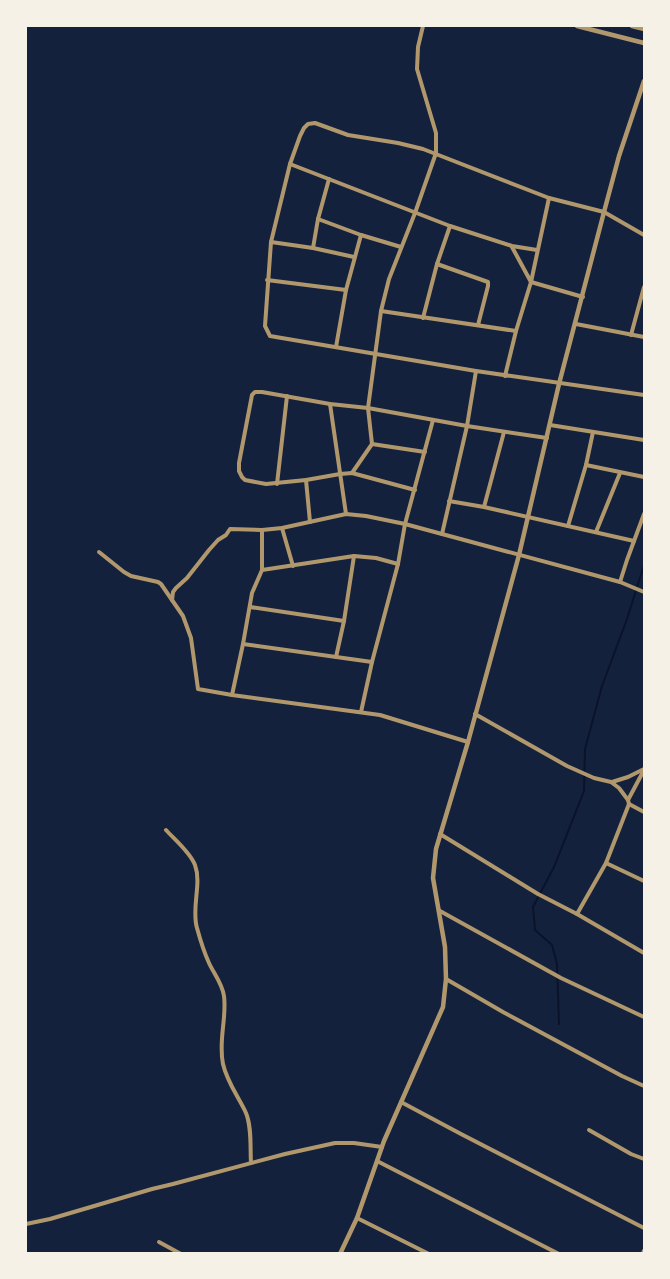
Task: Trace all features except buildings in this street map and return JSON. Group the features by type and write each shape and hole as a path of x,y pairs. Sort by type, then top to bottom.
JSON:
{"street":[{"path":"352,474 372,444 368,408 381,311 389,279 436,153 436,133 417,65 423,26"},
{"path":"578,26 645,43"},
{"path":"633,26 645,29"},
{"path":"340,1254 357,1218 382,1147 443,1007 446,979 445,947 433,878 436,849 519,555 559,384 619,156 645,81"},
{"path":"645,235 604,212 549,198 436,153 398,142 348,135 315,123 308,124 304,128 290,164 271,242 265,326 270,336 505,376 645,395"},
{"path":"290,164 450,226 512,246 537,250"},
{"path":"313,248 329,179"},
{"path":"505,376 531,282 549,198"},
{"path":"318,219 401,247"},
{"path":"423,318 450,226"},
{"path":"336,347 346,290 362,235"},
{"path":"271,242 354,257"},
{"path":"512,246 531,282 583,297"},
{"path":"437,264 488,282 478,325"},
{"path":"267,280 346,290"},
{"path":"631,335 644,288"},
{"path":"381,311 516,331"},
{"path":"576,324 645,337"},
{"path":"442,534 467,426 476,371"},
{"path":"415,490 352,474 277,484 246,480 239,471 239,463 252,395 255,392 262,392 547,438"},
{"path":"277,484 287,396"},
{"path":"330,404 346,514"},
{"path":"361,712 398,564 405,524 433,420"},
{"path":"550,425 645,440"},
{"path":"484,507 504,432"},
{"path":"568,526 593,432"},
{"path":"372,444 425,452"},
{"path":"585,465 645,477"},
{"path":"596,532 620,473"},
{"path":"306,480 310,522"},
{"path":"449,501 634,541"},
{"path":"172,600 176,588 230,529 282,528 346,514 405,524 620,582 645,592"},
{"path":"620,582 645,514"},
{"path":"282,528 293,566"},
{"path":"232,695 252,593 262,570 262,530"},
{"path":"99,552 131,576 158,582 172,600 183,616 191,638 198,689 380,715 468,742"},
{"path":"262,570 354,556 376,558 398,564"},
{"path":"336,657 354,556"},
{"path":"250,607 344,621"},
{"path":"243,644 372,662"},
{"path":"475,714 567,766 594,778 611,782 619,788 629,802 645,812"},
{"path":"611,782 645,769"},
{"path":"577,914 606,863 629,802 645,769"},
{"path":"166,830 195,863 197,927 224,995 221,1055 224,1071 249,1123 250,1163"},
{"path":"440,834 538,894 645,953"},
{"path":"606,863 645,881"},
{"path":"440,912 561,978 645,1017"},
{"path":"446,979 602,1066 645,1086"},
{"path":"401,1102 645,1228"},
{"path":"589,1130 631,1154 645,1159"},
{"path":"26,1224 250,1163 335,1143 382,1147"},
{"path":"377,1161 559,1254"},
{"path":"357,1218 429,1254"},
{"path":"159,1242 181,1254"}],"waterway":[{"path":"559,1024 557,964 552,945 535,930 533,907 554,867 584,791 585,749 602,686 644,565"}]}
